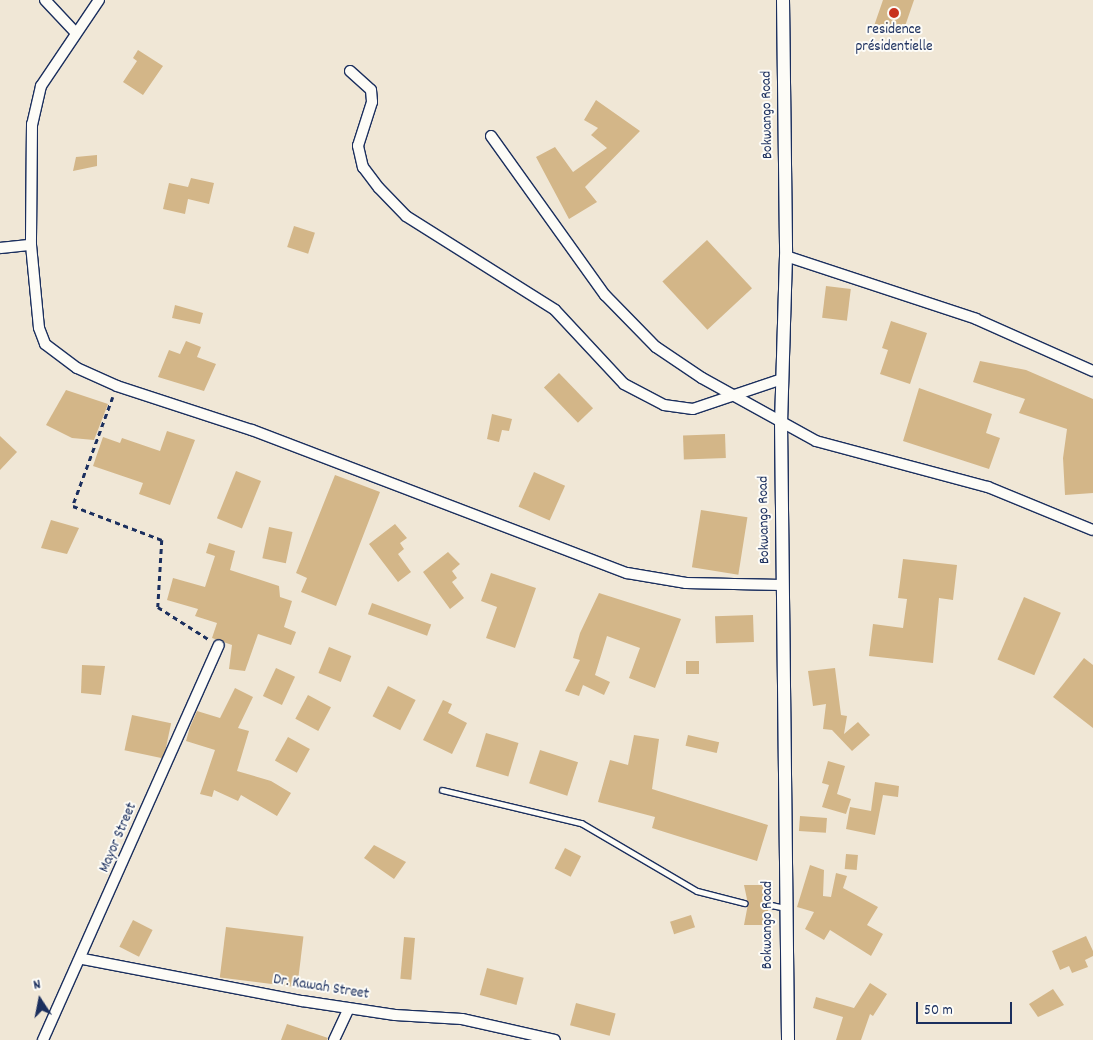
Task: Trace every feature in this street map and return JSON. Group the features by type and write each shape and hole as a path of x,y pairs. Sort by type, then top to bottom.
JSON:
{"street":[{"path":"45,0 75,32"},
{"path":"99,0 75,32 42,86 32,124 31,245 39,328 45,344 77,368 117,386 261,434 626,573 686,583 782,585"},
{"name":"Bokwango Road","path":"783,0 786,256 780,422 788,1040"},
{"path":"350,72 371,90 372,102 358,146 364,166 406,216 555,310 624,384 664,405 693,409 738,397 782,379"},
{"path":"491,136 605,295 656,347 780,422 816,441 988,487 1093,530"},
{"path":"0,248 31,245"},
{"path":"786,256 976,319 1093,371"},
{"name":"Mayor Street","path":"43,1040 83,959 219,645"},
{"name":"Dr. Kawah Street","path":"83,959 349,1008 462,1019 555,1040"},
{"path":"334,1040 349,1008"}],"lane":[{"path":"442,790 581,824 697,891 744,903"},
{"path":"771,905 785,908"}],"path":[{"path":"117,386 73,506 162,540 158,607 219,645"}],"building":[{"name":"residence présidentielle","path":"883,0 914,0 902,35 874,26"},
{"path":"138,50 163,66 143,95 123,82 137,61 133,58"},
{"path":"596,100 640,131 585,187 597,202 569,219 536,157 555,147 573,172 607,148 591,135 598,128 584,120"},
{"path":"97,155 97,166 73,171 76,157"},
{"path":"191,178 214,183 209,204 188,199 185,214 163,209 169,183 188,187"},
{"path":"294,226 315,233 308,254 287,247"},
{"path":"707,240 752,288 707,330 662,282"},
{"path":"826,286 851,289 847,321 822,318"},
{"path":"175,305 203,313 200,324 172,318"},
{"path":"891,321 927,333 910,384 880,374 888,350 882,348"},
{"path":"186,341 201,347 197,357 216,364 204,391 158,377 169,350 180,354"},
{"path":"980,361 1026,370 1093,399 1093,493 1065,495 1063,458 1067,429 1019,413 1025,399 973,382"},
{"path":"559,373 593,408 578,423 544,388"},
{"path":"919,388 992,414 986,433 1000,438 989,469 903,441"},
{"path":"66,390 108,404 94,440 72,438 46,425"},
{"path":"492,414 512,419 509,431 502,430 499,442 487,439"},
{"path":"167,431 195,440 170,505 139,494 143,483 93,466 103,437 120,443 122,438 160,451"},
{"path":"725,434 726,458 684,459 683,435"},
{"path":"0,436 17,452 0,470"},
{"path":"236,471 261,481 242,528 217,518"},
{"path":"534,472 565,486 550,521 519,507"},
{"path":"335,475 380,492 336,606 301,592 307,578 296,573"},
{"path":"701,510 747,517 738,575 692,567"},
{"path":"51,520 79,528 67,554 41,548"},
{"path":"395,524 407,538 400,543 404,549 398,554 411,572 398,582 369,544"},
{"path":"269,527 292,532 286,563 262,558"},
{"path":"209,543 235,551 230,570 279,586 280,597 292,601 284,627 296,632 291,645 258,634 245,671 229,669 232,645 212,638 217,623 195,616 198,609 167,600 173,578 205,587 215,556 206,553"},
{"path":"448,552 460,564 452,571 457,578 452,582 464,598 450,609 423,572"},
{"path":"903,559 957,565 953,600 939,598 933,663 869,656 873,624 903,628 907,599 898,598"},
{"path":"491,573 536,588 515,648 486,638 497,607 481,601"},
{"path":"599,593 681,619 655,688 629,678 640,648 607,636 595,675 610,682 604,695 583,685 579,696 565,691 580,660 573,658 580,633"},
{"path":"1024,597 1061,613 1034,675 997,660"},
{"path":"372,603 431,625 427,636 368,614"},
{"path":"753,615 754,642 716,643 715,616"},
{"path":"329,647 351,656 341,682 319,673"},
{"path":"1084,658 1093,665 1093,728 1053,697"},
{"path":"686,661 699,661 699,674 686,674"},
{"path":"82,665 105,666 101,695 81,693"},
{"path":"276,668 295,677 282,705 263,696"},
{"path":"835,668 841,715 847,716 844,734 858,722 870,735 852,751 832,730 823,729 826,704 813,706 808,671"},
{"path":"388,686 416,700 400,730 373,716"},
{"path":"235,688 253,697 238,728 249,731 237,771 271,781 291,793 277,816 241,795 238,801 214,790 212,797 200,794 215,750 186,741 190,727 197,711 220,718"},
{"path":"308,695 331,707 318,731 295,719"},
{"path":"443,700 452,704 448,713 467,723 452,754 423,740"},
{"path":"132,715 171,723 164,759 125,750"},
{"path":"486,733 519,743 508,776 476,766"},
{"path":"634,735 659,739 652,789 768,825 757,861 652,828 655,817 598,802 610,760 628,765"},
{"path":"688,735 719,742 717,753 686,746"},
{"path":"288,737 310,749 297,773 275,761"},
{"path":"540,750 578,762 567,796 529,783"},
{"path":"828,761 845,766 837,794 851,799 846,814 822,807 829,785 822,783"},
{"path":"875,782 899,786 898,797 883,795 875,835 846,829 850,807 871,811"},
{"path":"800,816 827,818 826,833 799,831"},
{"path":"374,845 406,862 394,879 364,858"},
{"path":"565,848 581,856 571,877 555,868"},
{"path":"846,854 858,855 857,870 845,869"},
{"path":"810,865 824,870 823,896 831,897 836,873 847,876 843,888 878,907 867,925 883,934 871,956 830,930 824,940 805,929 814,912 797,907"},
{"path":"744,885 771,885 767,905 771,925 744,925 748,904"},
{"path":"691,915 695,927 674,934 670,922"},
{"path":"133,920 153,930 139,957 119,947"},
{"path":"226,927 303,937 297,987 220,978"},
{"path":"1086,936 1093,951 1093,956 1085,960 1088,967 1072,973 1069,966 1060,970 1052,951"},
{"path":"404,937 415,938 411,980 400,979"},
{"path":"487,968 524,978 516,1005 480,995"},
{"path":"870,983 887,994 873,1016 870,1014 861,1040 836,1040 843,1017 813,1008 816,997 854,1008"},
{"path":"1053,989 1064,1005 1038,1017 1029,1004"},
{"path":"576,1003 616,1014 610,1036 570,1025"},
{"path":"287,1024 328,1038 327,1040 281,1040"}],"place":[{"name":"residence présidentielle","path":"894,13"}]}
